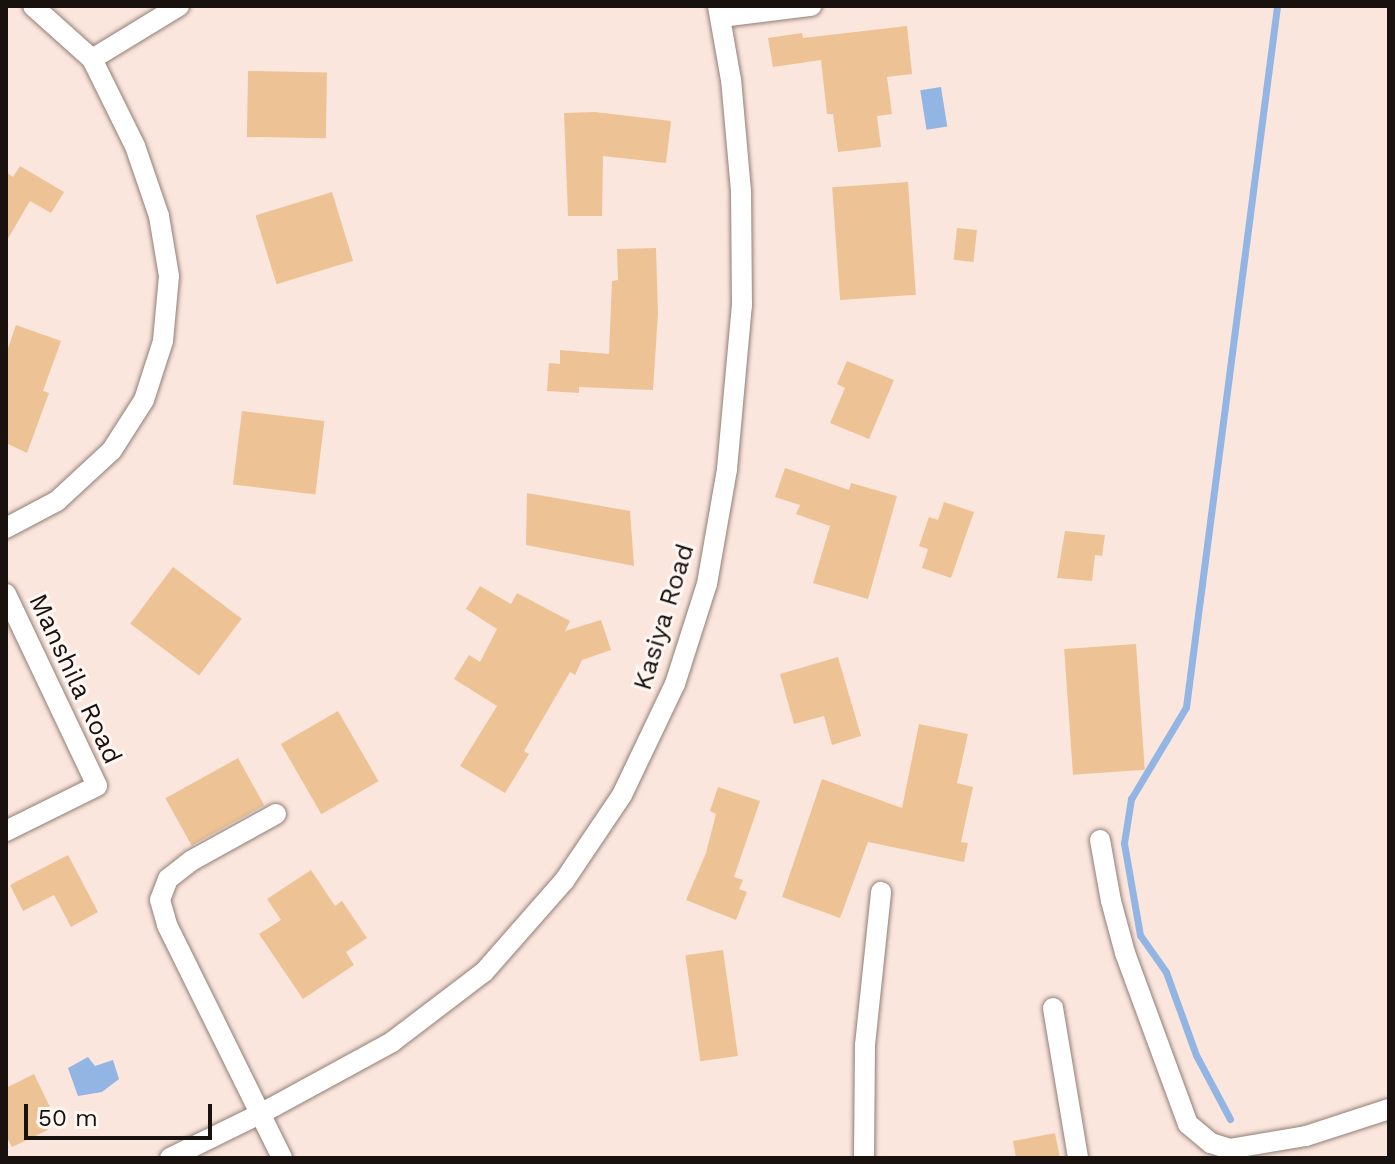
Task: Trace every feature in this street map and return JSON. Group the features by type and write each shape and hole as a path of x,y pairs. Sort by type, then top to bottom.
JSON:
{"street":[{"path":"6,528 57,501 112,450 144,400 163,341 169,276 159,216 135,146 92,59 33,6"},
{"path":"92,59 179,6"},
{"path":"720,12 811,6"},
{"name":"Kasiya Road","path":"170,1158 262,1113 392,1042 484,972 564,881 622,795 675,684 707,584 727,469 742,305 741,191 720,12"},
{"name":"Manshila Road","path":"6,594 97,786 6,831"},
{"path":"276,814 191,861 168,879 160,900 167,925 282,1158"},
{"path":"1100,840 1111,901 1125,953 1188,1124 1211,1143 1229,1149 1306,1136 1389,1109"},
{"path":"864,1158 865,1045 881,892"},
{"path":"1053,1008 1078,1158"}],"water":[{"path":"941,87 947,127 927,130 920,90"},
{"path":"88,1057 95,1066 113,1060 119,1079 102,1092 78,1096 68,1068"}],"building":[{"path":"907,26 912,74 887,77 892,114 877,116 881,147 838,152 833,114 827,114 821,60 773,67 768,38 802,33 803,38"},
{"path":"248,71 327,72 326,138 247,137"},
{"path":"595,112 671,121 666,163 603,156 602,216 568,216 564,113"},
{"path":"20,166 64,192 51,213 30,201 6,242 6,172 13,177"},
{"path":"908,182 916,295 840,300 832,187"},
{"path":"332,192 353,261 277,284 255,215"},
{"path":"957,228 977,230 974,262 954,260"},
{"path":"656,248 658,313 653,390 579,387 579,393 547,391 549,363 560,364 560,350 609,354 612,281 618,280 617,249"},
{"path":"16,325 61,341 43,391 49,393 27,453 6,443 6,354"},
{"path":"847,361 894,380 869,439 830,423 845,388 837,384"},
{"path":"242,411 324,421 315,495 233,484"},
{"path":"785,468 849,490 851,483 897,496 868,599 813,583 830,526 796,514 800,505 775,497"},
{"path":"527,493 630,511 634,566 526,545"},
{"path":"944,502 974,512 951,578 922,568 928,549 919,546 929,517 938,520"},
{"path":"1065,531 1105,535 1102,556 1095,555 1092,581 1057,578"},
{"path":"173,567 242,619 199,675 130,624"},
{"path":"480,586 511,604 517,593 570,621 565,631 601,620 611,650 582,660 575,675 570,672 524,751 529,754 505,793 460,766 497,706 454,679 469,655 480,662 497,629 466,609"},
{"path":"1136,644 1145,770 1073,775 1064,649"},
{"path":"838,657 861,736 832,745 824,716 794,724 780,674"},
{"path":"338,711 379,781 321,814 281,744"},
{"path":"919,724 968,734 957,783 973,787 961,842 968,843 964,862 868,842 840,918 782,897 822,779 902,808"},
{"path":"238,758 264,805 192,845 165,798"},
{"path":"718,787 760,801 734,877 743,880 739,889 747,892 736,920 686,900 706,853 716,814 710,811"},
{"path":"68,855 98,912 71,927 54,895 23,911 10,885"},
{"path":"311,870 335,906 342,901 367,938 346,952 354,965 303,999 259,934 281,920 267,899"},
{"path":"723,950 738,1056 700,1061 685,955"},
{"path":"34,1074 50,1107 39,1113 48,1130 12,1147 6,1136 6,1088"},
{"path":"1055,1133 1060,1158 1016,1158 1013,1141"}],"waterway":[{"path":"1230,1119 1196,1055 1166,972 1140,935 1124,843 1131,799 1186,707 1277,6"}]}
